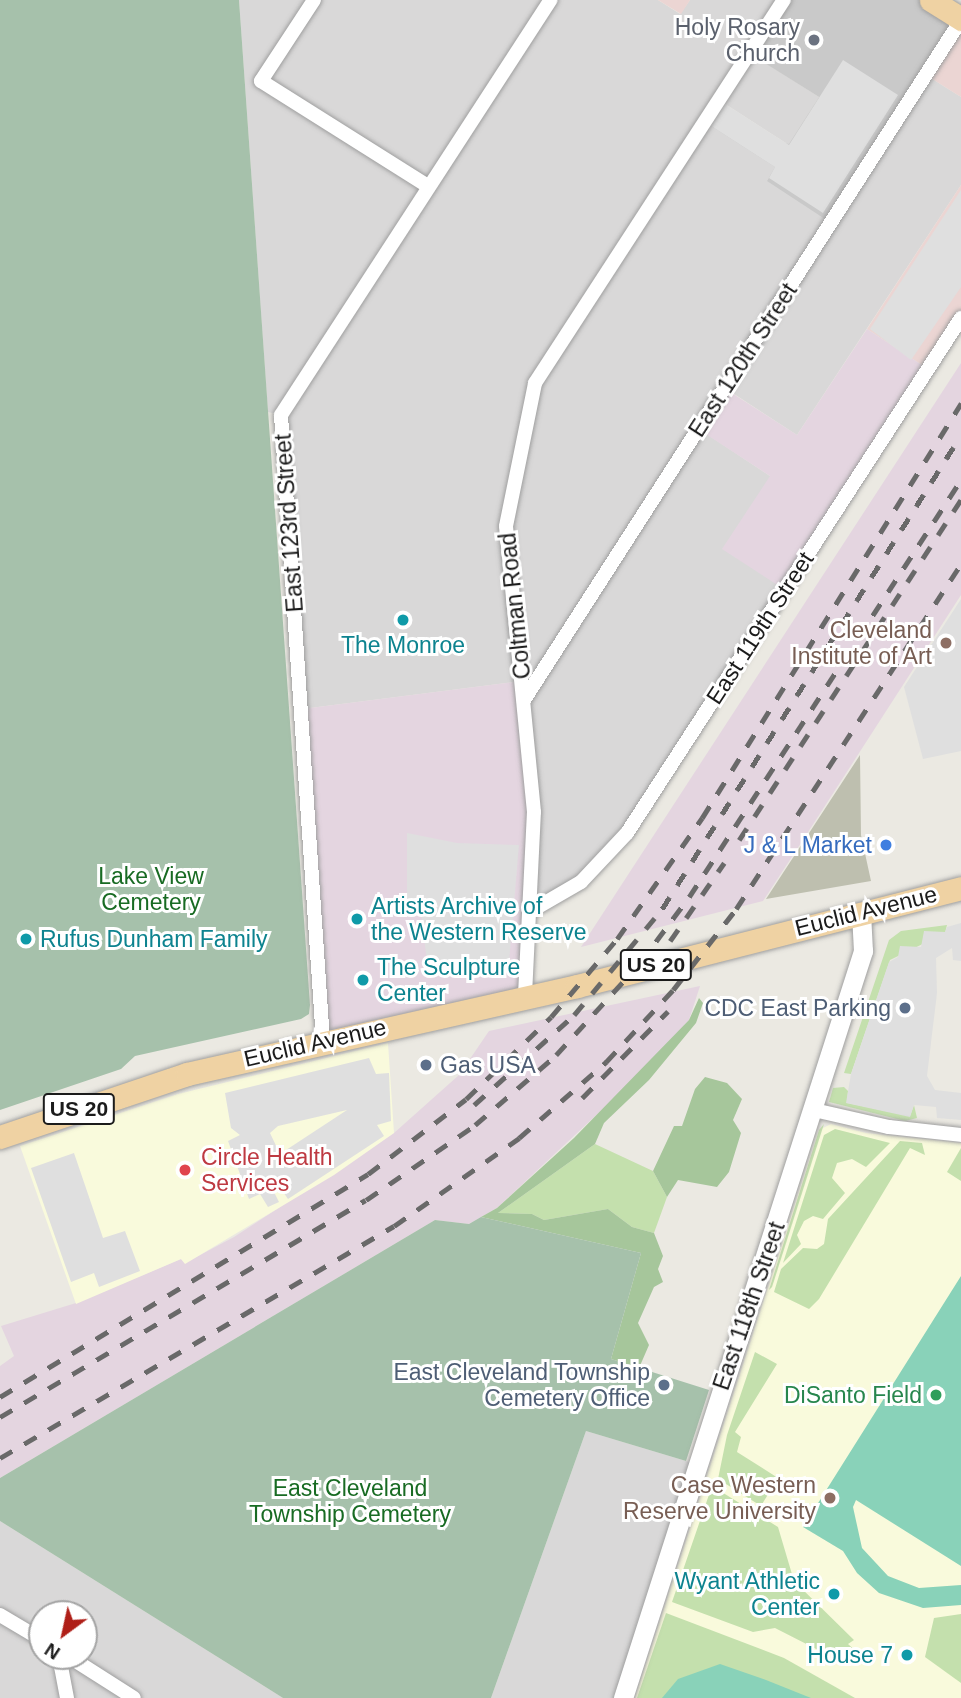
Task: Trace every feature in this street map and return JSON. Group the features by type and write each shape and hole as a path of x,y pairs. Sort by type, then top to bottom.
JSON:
{"main road":[{"path":"931,0 961,20"},
{"name":"Euclid Avenue","path":"0,1137 144,1086 961,888"}],"street":[{"path":"314,0 261,81 428,186"},
{"name":"East 123rd Street","path":"323,1041 281,415 550,0"},
{"name":"Coltman Road","path":"525,995 534,812 506,526 535,383 784,0"},
{"name":"East 120th Street","path":"524,699 961,20"},
{"name":"East 119th Street","path":"531,911 581,882 627,833 961,318"},
{"name":"East 118th Street","path":"623,1698 863,951 861,912"},
{"path":"814,1110 889,1127 961,1135"},
{"path":"0,1615 28,1632"},
{"path":"62,1670 67,1698"},
{"path":"90,1670 134,1698"}],"shaded area":[{"path":"239,0 658,0 680,14 690,0 781,0 750,53 819,97 789,145 719,100 776,167 767,181 926,75 961,97 961,185 797,435 725,388 699,429 770,476 785,590 601,865 531,911 522,681 302,709 281,415 268,412"},
{"path":"658,0 690,0 681,14"},
{"path":"784,0 931,0 961,19 831,223 767,181 775,167 705,122 789,144 819,97 749,53"},
{"path":"961,20 961,97 926,75"},
{"path":"843,60 898,95 823,213 769,178 775,167 705,122 719,100 789,145"},
{"path":"961,185 961,318 928,369 867,329"},
{"path":"961,190 961,287 911,360 870,329"},
{"path":"867,329 928,369 785,590 722,549 770,476 698,429 724,388 797,435"},
{"path":"961,363 961,595 801,843 763,901 581,947"},
{"name":"Cleveland Institute of Art","path":"961,599 961,751 923,759 904,687"},
{"path":"522,681 534,812 525,995 323,1041 302,709"},
{"path":"860,755 861,835 871,881 766,899"},
{"path":"407,833 457,843 519,845 509,962 429,977 421,914 407,913"},
{"name":"CDC East Parking","path":"961,923 961,961 953,960 952,948 936,958 937,993 927,1076 935,1090 961,1093 961,1120 937,1118 936,1107 914,1105 910,1117 846,1103 851,1074 889,962 898,957 900,946 921,947 924,931 945,932 947,927"},
{"path":"700,986 689,1020 640,1074 497,1208 469,1224 435,1220 0,1478 0,1366 14,1356 1,1326 76,1303 181,1259 185,1263 234,1237 394,1133 459,1075 489,1031"},
{"name":"Circle Health Services","path":"388,1043 394,1133 334,1175 185,1264 181,1259 76,1304 20,1146 178,1094"},
{"path":"369,1058 376,1074 389,1073 391,1121 377,1125 384,1136 288,1199 279,1186 274,1192 279,1202 268,1207 260,1194 249,1199 228,1141 240,1135 231,1128 225,1093","holes":["347,1110 280,1154 270,1133 278,1126"]},
{"name":"Case Western Reserve University","path":"831,1124 866,1133 961,1143 961,1698 635,1698 819,1130"},
{"path":"74,1153 103,1238 125,1231 140,1271 99,1287 94,1273 71,1282 31,1168"},
{"path":"586,1431 696,1464 623,1698 491,1698"},
{"path":"0,1521 283,1698 0,1698"}],"green space":[{"name":"Lake View Cemetery","path":"0,0 239,0 310,1005 309,1014 301,1019 135,1056 121,1069 0,1110"},
{"path":"947,925 945,933 890,960 851,1074 844,1073 889,940 901,931"},
{"path":"699,998 703,1003 696,1023 649,1080 604,1123 595,1144 498,1213 532,1214 544,1220 608,1209 632,1227 654,1233 663,1256 658,1269 663,1282 654,1287 638,1323 649,1345 639,1368 611,1359 641,1253 481,1217 497,1208 574,1138 689,1020"},
{"path":"705,1077 727,1083 742,1099 733,1120 741,1133 729,1172 717,1187 678,1180 667,1197 653,1171 674,1126 682,1126 695,1089"},
{"path":"844,1087 848,1091 847,1103 910,1116 914,1105 917,1118 905,1121 829,1102 833,1088"},
{"path":"824,1124 772,1287 769,1290 819,1130"},
{"path":"835,1129 890,1143 866,1167 852,1159 837,1163 832,1178 845,1193 823,1219 813,1216 804,1221 797,1235 801,1244 783,1263 824,1135"},
{"path":"900,1141 922,1143 925,1155 910,1148 819,1299 809,1309 774,1292 781,1269 803,1248 817,1249 824,1244 828,1219"},
{"path":"595,1144 653,1171 667,1197 654,1233 632,1227 608,1209 544,1220 532,1214 498,1213"},
{"path":"961,1148 961,1181 947,1172"},
{"name":"East Cleveland Township Cemetery","path":"481,1217 641,1253 611,1359 709,1390 686,1461 586,1431 491,1698 283,1698 0,1521 0,1478 435,1220 469,1224"},
{"path":"961,1276 961,1566 856,1500 853,1507 862,1548 888,1576 919,1588 961,1585 961,1605 923,1608 879,1593 857,1573 843,1551 803,1527"},
{"path":"755,1352 777,1364 735,1432 741,1437 737,1452 778,1478 761,1506 718,1479 727,1435"},
{"path":"712,1486 778,1527 794,1581 854,1640 848,1644 859,1654 855,1661 824,1653 775,1628 753,1632 672,1602"},
{"path":"666,1613 784,1658 855,1698 637,1698"},
{"path":"961,1614 961,1683 925,1657 934,1618"},
{"path":"720,1664 811,1698 662,1698 678,1679"}],"railway":[{"path":"0,1397 368,1174 466,1099 551,1017 617,939 702,818 961,403"},
{"path":"474,1105 574,1015 662,909 961,435"},
{"path":"0,1417 366,1200 475,1125 556,1055 639,964 689,897 961,480"},
{"path":"739,840 961,500"},
{"path":"0,1458 394,1226 519,1138 606,1062 673,990 736,909 961,564"},
{"path":"670,941 724,863"},
{"path":"582,1098 668,1011"}],"place":[{"name":"Holy Rosary Church","path":"814,40"},
{"name":"The Monroe","path":"403,620"},
{"name":"Cleveland Institute of Art","path":"946,643"},
{"name":"J & L Market","path":"886,845"},
{"name":"Artists Archive of the Western Reserve","path":"357,919"},
{"name":"Rufus Dunham Family","path":"26,939"},
{"name":"The Sculpture Center","path":"363,980"},
{"name":"CDC East Parking","path":"905,1008"},
{"name":"Gas USA","path":"426,1065"},
{"name":"Circle Health Services","path":"185,1170"},
{"name":"East Cleveland Township Cemetery Office","path":"664,1385"},
{"name":"DiSanto Field","path":"936,1395"},
{"name":"Case Western Reserve University","path":"830,1498"},
{"name":"Wyant Athletic Center","path":"834,1594"},
{"name":"House 7","path":"907,1655"}]}
